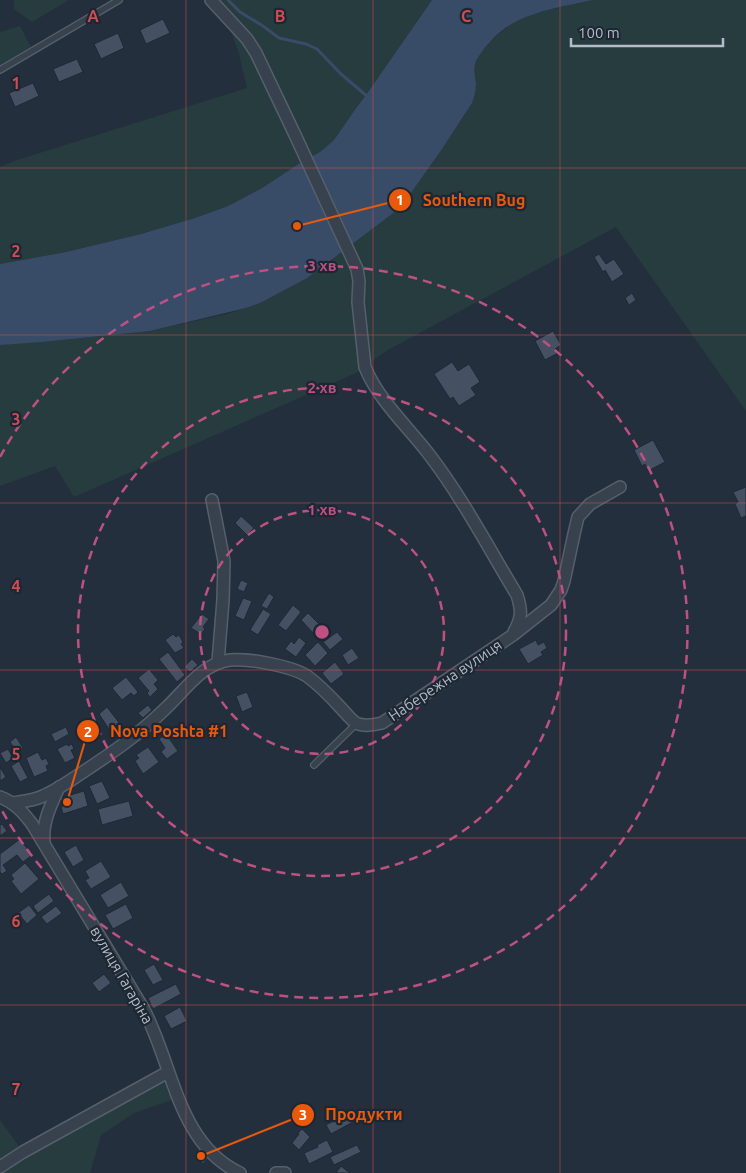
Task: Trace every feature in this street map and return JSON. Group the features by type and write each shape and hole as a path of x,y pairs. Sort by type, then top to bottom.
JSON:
{"street":[{"path":"210,0 256,53 357,269 360,281 358,302 364,367 368,377 446,479 516,595 521,612 519,622 512,634"},
{"name":"Набережна вулиця","path":"357,724 373,726 382,723 551,605 557,598 564,581 578,517 590,504 620,487"},
{"path":"212,500 224,562 224,600 218,662"},
{"path":"12,803 36,799 59,787 129,740 168,707 200,674 218,662 249,660 275,665 305,675 325,691 357,724"},
{"path":"44,843 44,822 59,787"},
{"name":"вулиця Гагаріна","path":"0,797 12,803 26,816 144,1008 158,1039 178,1098 200,1140 214,1156 240,1173"},
{"path":"0,1167 23,1152 168,1072"},
{"path":"276,1173 285,1173"}],"lane":[{"path":"0,70 119,0"},
{"path":"314,765 357,724"}],"green space":[{"path":"14,0 69,0 32,22 14,9"},
{"path":"205,0 432,0 334,140 320,152 262,188 228,206 141,234 66,252 0,264 0,167 247,88 238,50 230,29"},
{"path":"592,0 746,0 746,411 616,227 386,351 356,373 74,497 55,466 0,486 0,344 43,342 150,331 227,314 260,303 392,214 408,197 472,103 476,86 475,63 482,51 496,36 517,20 535,13"},
{"path":"20,26 31,47 0,65 0,32"},
{"path":"168,1072 178,1098 134,1113 101,1135 90,1173 0,1173 0,1120 23,1152"}],"water":[{"path":"432,0 592,0 537,13 512,24 500,32 476,61 474,72 476,87 472,103 408,197 392,214 307,278 260,303 246,308 150,331 0,345 0,264 66,252 141,234 228,206 262,188 320,152 334,140"}],"building":[{"path":"163,19 170,33 146,44 140,30"},
{"path":"118,33 124,48 101,59 94,44"},
{"path":"77,59 83,72 59,82 53,69"},
{"path":"33,83 39,96 15,107 9,93"},
{"path":"599,254 606,264 614,259 624,274 612,282 594,257"},
{"path":"632,293 636,300 629,305 625,298"},
{"path":"553,331 561,345 555,349 558,353 545,360 535,341"},
{"path":"452,362 458,371 469,364 480,382 471,388 476,395 459,406 453,397 450,399 434,374"},
{"path":"653,440 665,462 648,471 645,464 642,466 634,450"},
{"path":"746,487 746,516 741,518 735,504 738,502 733,492"},
{"path":"241,516 254,528 247,535 235,523"},
{"path":"241,580 248,583 244,592 237,589"},
{"path":"269,593 274,597 267,609 261,606"},
{"path":"243,598 252,601 244,620 235,616"},
{"path":"293,605 301,612 286,631 278,625"},
{"path":"263,609 271,614 258,635 250,630"},
{"path":"308,613 322,627 314,634 301,620"},
{"path":"202,614 209,619 203,627 205,629 201,634 191,628"},
{"path":"337,632 343,639 330,650 323,642"},
{"path":"173,634 176,637 179,635 184,648 175,653 165,640"},
{"path":"299,637 306,643 296,657 285,649 291,641 294,644"},
{"path":"536,640 538,645 544,642 547,648 541,652 543,655 528,664 519,649"},
{"path":"318,642 328,653 315,666 305,655"},
{"path":"352,648 359,658 348,665 342,655"},
{"path":"168,652 185,675 177,682 159,659"},
{"path":"192,659 198,665 190,672 184,667"},
{"path":"335,662 344,674 331,684 322,673"},
{"path":"149,669 158,680 154,684 158,689 150,697 147,693 149,691 138,678"},
{"path":"126,677 138,692 134,696 131,693 122,700 112,688"},
{"path":"247,692 253,707 242,712 236,696"},
{"path":"148,705 152,710 143,718 138,713"},
{"path":"107,707 121,725 111,732 99,714"},
{"path":"95,719 101,731 98,732 99,737 90,743 82,726"},
{"path":"66,727 69,734 55,742 51,734"},
{"path":"166,734 178,751 167,759 161,752 165,748 159,739"},
{"path":"16,737 23,748 17,752 10,742"},
{"path":"67,744 68,746 72,744 74,749 71,750 75,758 65,763 57,749"},
{"path":"148,747 159,762 143,774 135,761 139,758 136,755"},
{"path":"8,749 13,758 6,763 0,753"},
{"path":"38,752 42,760 46,758 49,764 46,766 48,771 34,777 26,758"},
{"path":"19,761 28,778 20,782 11,766"},
{"path":"0,767 6,777 0,781"},
{"path":"102,781 110,798 97,804 89,786"},
{"path":"84,791 88,806 63,814 60,798"},
{"path":"129,801 133,816 102,825 98,809"},
{"path":"2,824 7,831 0,836 0,825"},
{"path":"20,839 32,855 23,862 17,855 3,865 7,871 2,874 0,872 0,854"},
{"path":"76,845 84,860 73,867 64,852"},
{"path":"101,861 111,877 91,889 85,880 89,878 85,871"},
{"path":"25,863 39,879 21,894 11,881 14,879 11,875"},
{"path":"121,882 129,896 108,908 100,895"},
{"path":"49,894 54,901 38,913 33,906"},
{"path":"126,904 133,918 113,929 105,915"},
{"path":"29,905 37,915 27,924 18,913"},
{"path":"56,906 62,913 47,924 41,917"},
{"path":"154,964 163,980 153,985 144,970"},
{"path":"104,974 111,983 99,992 92,983"},
{"path":"176,984 181,994 153,1009 148,998"},
{"path":"180,1007 187,1021 171,1029 164,1016"},
{"path":"348,1113 353,1122 331,1134 326,1125"},
{"path":"302,1129 310,1137 299,1150 292,1143"},
{"path":"327,1140 333,1152 309,1164 304,1153 318,1147 317,1145"},
{"path":"357,1145 361,1152 334,1165 330,1157"},
{"path":"200,1148 209,1157 203,1164 194,1155"},
{"path":"341,1166 350,1173 336,1173"}],"waterway":[{"path":"228,0 240,12 279,38 306,44 317,49 341,74 368,97"}],"place":[{"name":"Southern Bug","path":"297,226"},
{"name":"Nova Poshta #1","path":"67,802"},
{"name":"Продукти","path":"201,1156"}]}
